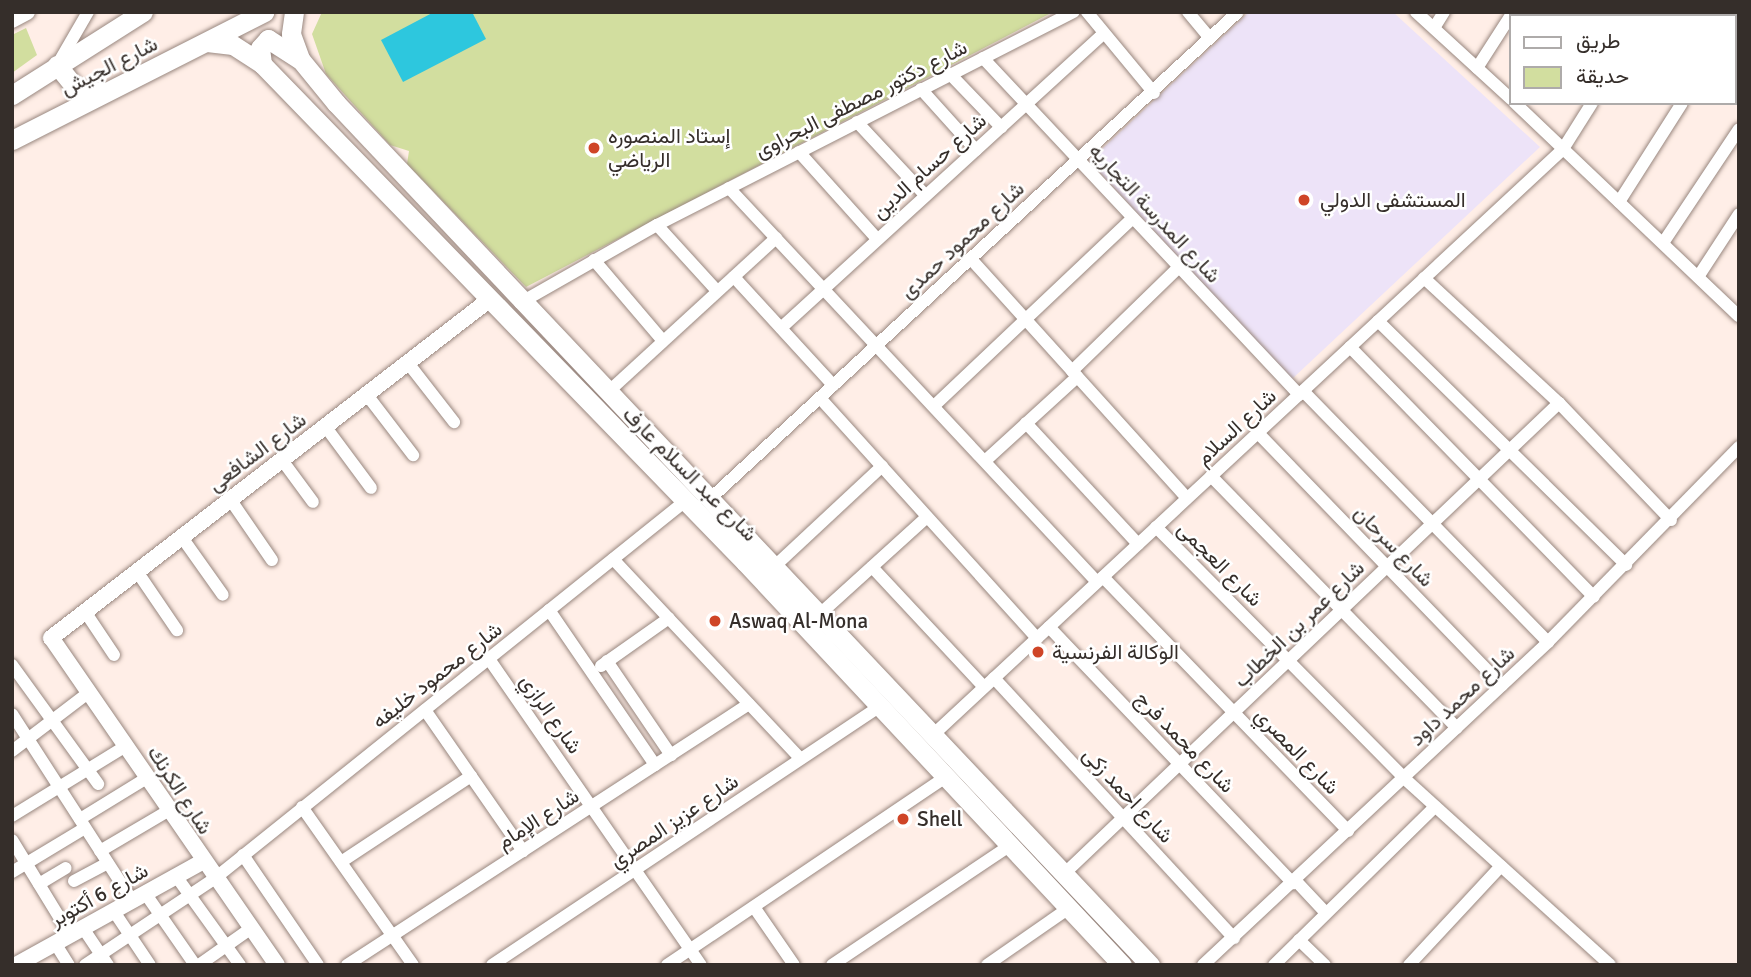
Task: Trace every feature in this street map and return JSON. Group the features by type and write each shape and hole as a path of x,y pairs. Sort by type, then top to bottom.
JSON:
{"main road":[{"name":"شارع الجيش","path":"12,95 143,12"},
{"name":"شارع الجيش","path":"12,140 264,12"},
{"name":"شارع عبد السلام عارف","path":"294,12 291,34 300,59 520,303 712,497 1150,965"},
{"path":"262,64 260,48 268,39 300,59"},
{"name":"شارع عبد السلام عارف","path":"207,42 233,45 262,64 684,502 1122,965"},
{"path":"57,65 77,90 109,91"}],"street":[{"path":"12,20 27,12"},
{"path":"57,65 88,12"},
{"name":"شارع دكتور مصطفى البحراوى","path":"520,303 657,225 1074,12"},
{"path":"1087,12 1154,93"},
{"path":"1188,12 1210,38"},
{"name":"شارع محمود حمدى","path":"712,497 1154,93 1238,12"},
{"path":"1416,12 1510,97"},
{"path":"1434,28 1444,12"},
{"path":"1477,68 1510,17"},
{"name":"شارع حسام الدين","path":"781,328 1104,33"},
{"name":"شارع المدرسة التجاريه","path":"983,58 1179,267 1548,642"},
{"path":"950,74 1001,127"},
{"path":"921,89 976,149"},
{"path":"1519,105 1739,316"},
{"name":"شارع السلام","path":"934,734 1563,149 1591,105"},
{"path":"1619,202 1681,105"},
{"path":"857,122 925,195"},
{"path":"1663,243 1739,129"},
{"path":"799,152 877,239"},
{"name":"شارع المصري","path":"729,188 985,461 1348,831"},
{"path":"1698,277 1739,214"},
{"path":"934,405 1133,218"},
{"path":"657,225 717,292"},
{"path":"608,392 776,238"},
{"path":"971,259 1187,498"},
{"path":"594,260 663,341"},
{"path":"985,461 1026,424 1179,267"},
{"path":"734,276 833,385"},
{"path":"1424,278 1559,403 1671,520"},
{"name":"شارع الشافعى","path":"51,638 83,610 489,300"},
{"path":"1378,321 1626,565"},
{"path":"1350,347 1594,597"},
{"path":"408,363 454,422"},
{"path":"367,395 413,455"},
{"path":"820,398 1037,638"},
{"name":"شارع عمر بن الخطاب","path":"1065,873 1559,403"},
{"path":"1026,424 1138,544"},
{"path":"325,426 371,488"},
{"name":"شارع سرحان","path":"1258,433 1502,686"},
{"name":"شارع محمد داود","path":"1203,965 1234,939 1548,642 1671,520 1739,447"},
{"path":"282,460 313,502"},
{"path":"776,565 882,467"},
{"path":"1211,476 1457,728"},
{"path":"230,499 272,560"},
{"name":"شارع محمود خليفه","path":"86,965 105,960 130,935 214,879 684,502"},
{"path":"821,613 927,517"},
{"name":"شارع العجمى","path":"1156,527 1404,778 1610,965"},
{"path":"181,536 223,596"},
{"path":"613,559 801,759"},
{"path":"872,567 984,687"},
{"path":"136,570 177,630"},
{"path":"83,610 114,655"},
{"path":"550,610 656,765"},
{"path":"592,672 669,618"},
{"name":"شارع محمد فرج","path":"1049,627 1326,913"},
{"name":"شارع الكرنك","path":"51,638 202,862 277,965"},
{"name":"شارع الرازي","path":"489,659 701,965"},
{"path":"607,661 671,755"},
{"path":"12,665 55,720 98,784"},
{"name":"شارع احمد زكى","path":"994,678 1234,939"},
{"path":"12,751 88,693"},
{"name":"شارع الإمام","path":"347,965 749,704"},
{"name":"شارع عزيز المصري","path":"492,965 878,708"},
{"path":"425,710 523,851"},
{"path":"12,714 108,863 139,897 160,915 197,965 250,929"},
{"path":"12,816 126,746"},
{"path":"341,862 471,776"},
{"path":"12,872 147,778"},
{"path":"667,965 944,778"},
{"path":"302,807 413,965"},
{"path":"1274,965 1435,807"},
{"path":"100,851 168,811"},
{"path":"12,840 39,884 77,931 105,960"},
{"path":"832,965 1009,846"},
{"path":"243,855 318,965"},
{"name":"شارع 6 أكتوبر","path":"18,964 202,862"},
{"path":"74,881 108,863"},
{"path":"1409,965 1501,866"},
{"path":"39,884 66,868"},
{"path":"176,876 240,965"},
{"path":"754,907 794,965"},
{"path":"987,965 1069,908"},
{"path":"113,911 150,965"},
{"path":"1299,940 1325,965"},
{"path":"55,943 69,965"}],"shaded area":[{"name":"المستشفى الدولي","path":"1249,12 1393,12 1540,147 1292,379 1089,161"}],"green space":[{"name":"إستاد المنصوره الرياضي","path":"322,12 1053,12 526,287 407,164 409,151 390,145 326,74 312,34"},
{"path":"26,28 37,55 12,73 12,35"}],"water":[{"path":"434,12 472,12 486,39 403,82 381,40"}],"place":[{"name":"إستاد المنصوره الرياضي","path":"594,148"},
{"name":"المستشفى الدولي","path":"1304,200"},
{"name":"Aswaq Al-Mona","path":"715,621"},
{"name":"الوكالة الفرنسية","path":"1038,652"},
{"name":"Shell","path":"903,819"}]}
